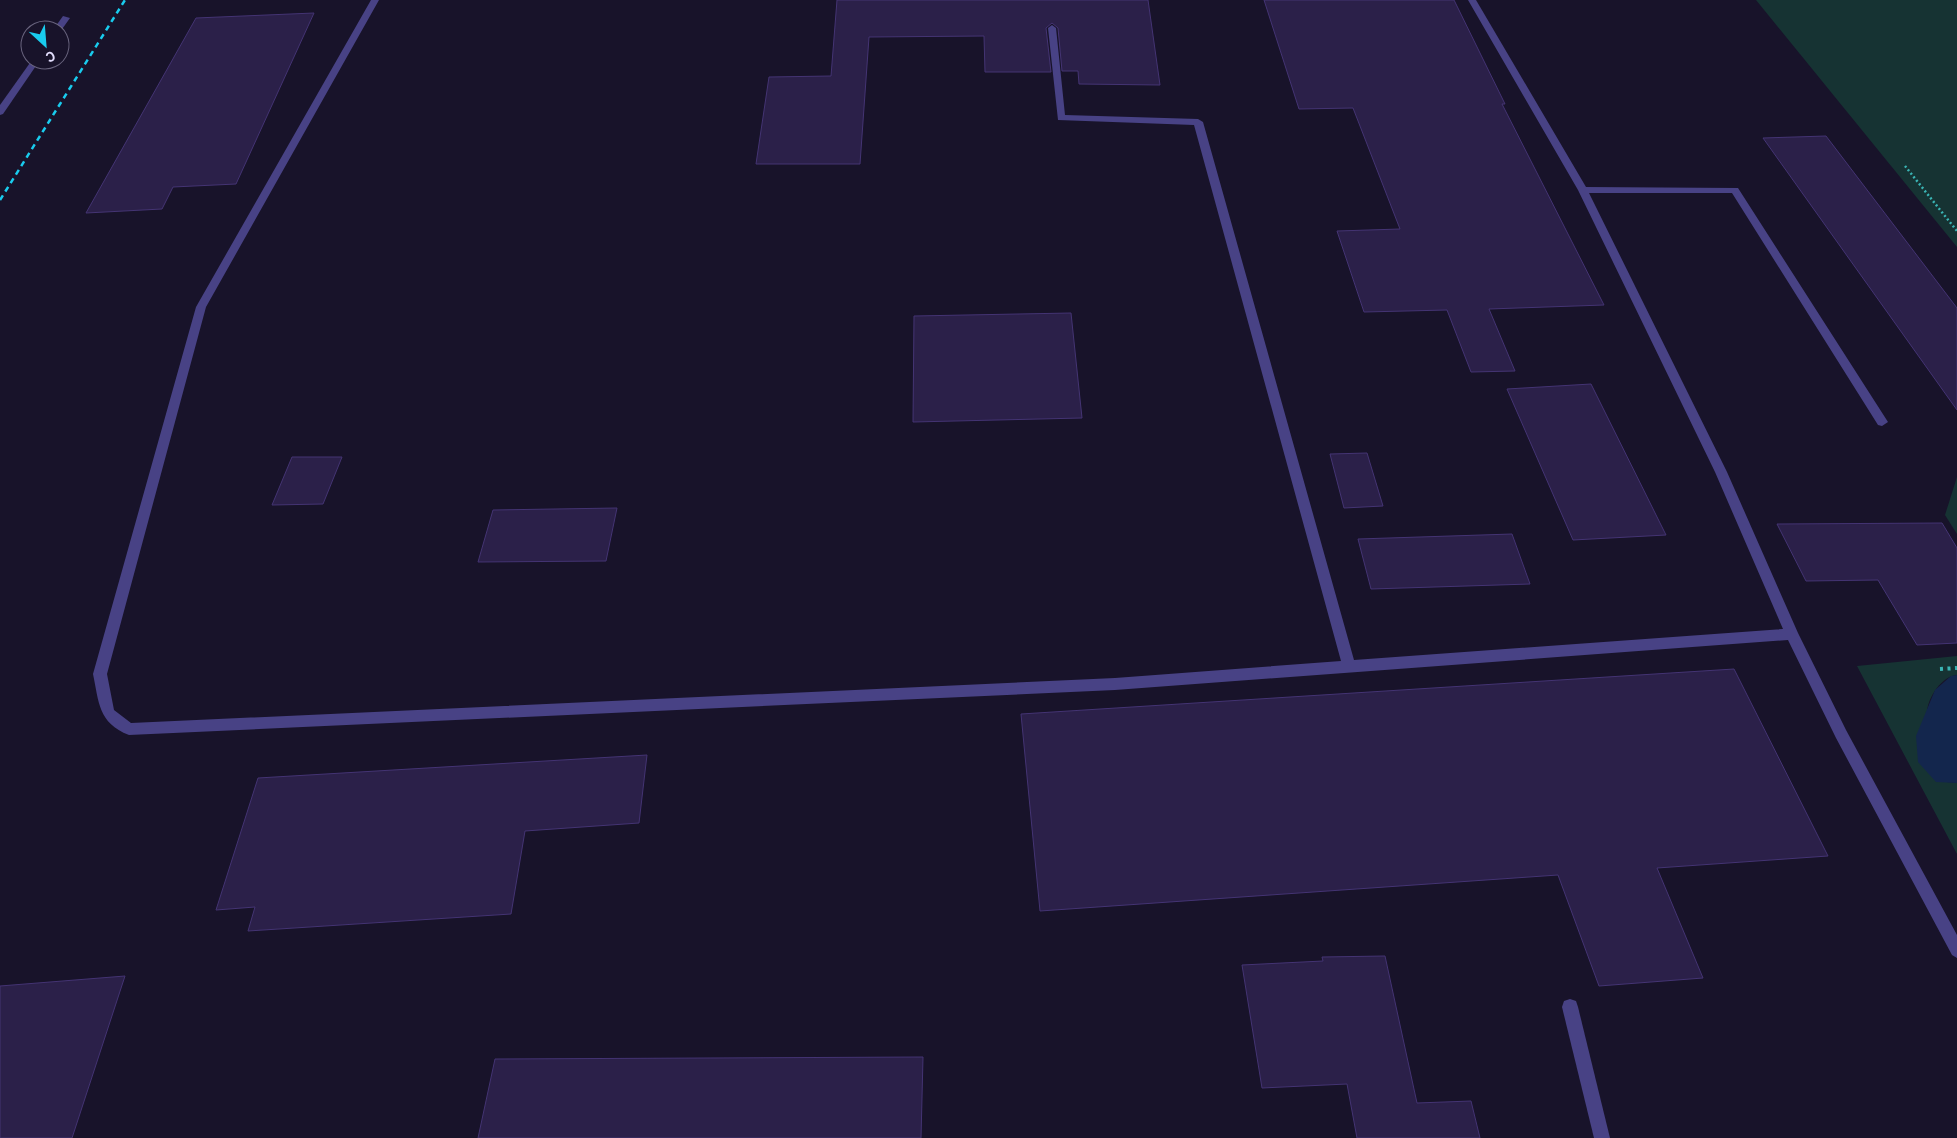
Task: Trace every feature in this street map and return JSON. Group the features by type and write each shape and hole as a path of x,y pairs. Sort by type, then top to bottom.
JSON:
{"lane":[{"path":"375,0 201,306 100,674 108,713 129,729 1115,684 1792,634"},
{"path":"1472,0 1583,190 1721,472 1792,634 1841,734 1957,950"},
{"path":"1052,28 1061,118 1198,122 1349,666"},
{"path":"0,112 29,70"},
{"path":"1583,190 1735,190 1882,422"},
{"path":"1570,1007 1602,1138"}],"path":[{"path":"1905,166 1957,231"},
{"path":"1940,669 1957,668"}],"green space":[{"path":"1756,0 1957,0 1957,247"},
{"path":"1957,477 1957,534 1945,515"},
{"path":"1957,656 1957,675 1946,679 1937,688 1928,706 1927,719 1936,781 1957,783 1957,854 1857,666"}],"water":[{"path":"1957,675 1957,783 1936,782 1918,762 1916,736 1935,690 1951,676"}],"building":[{"path":"837,0 1148,0 1160,85 1079,84 1078,71 1062,71 1058,28 1052,23 1046,28 1051,72 985,72 984,36 869,37 860,164 756,164 769,77 831,76"},
{"path":"1264,0 1454,0 1505,104 1502,104 1604,305 1489,309 1515,371 1471,372 1447,310 1364,312 1337,231 1400,229 1353,108 1299,109"},
{"path":"314,13 236,184 173,187 162,209 86,213 196,18"},
{"path":"1826,136 1957,308 1957,410 1763,138"},
{"path":"1071,313 1082,418 913,422 914,316"},
{"path":"1591,384 1666,535 1573,540 1507,389"},
{"path":"1367,453 1383,506 1344,508 1330,454"},
{"path":"292,457 342,457 323,504 272,505"},
{"path":"617,508 606,561 478,562 493,510"},
{"path":"1942,523 1957,548 1957,643 1917,645 1878,580 1806,581 1777,524"},
{"path":"1512,534 1530,584 1371,589 1358,539"},
{"path":"1734,669 1828,856 1657,868 1703,978 1599,986 1558,875 1040,911 1021,714"},
{"path":"647,755 639,823 525,831 511,914 248,931 255,907 216,910 258,778"},
{"path":"1385,956 1417,1103 1471,1101 1480,1138 1357,1138 1347,1084 1262,1088 1242,965 1323,961 1322,957"},
{"path":"125,976 72,1138 0,1138 0,986"},
{"path":"923,1057 921,1138 478,1138 495,1059"}],"railway":[{"path":"0,200 125,0"}]}
